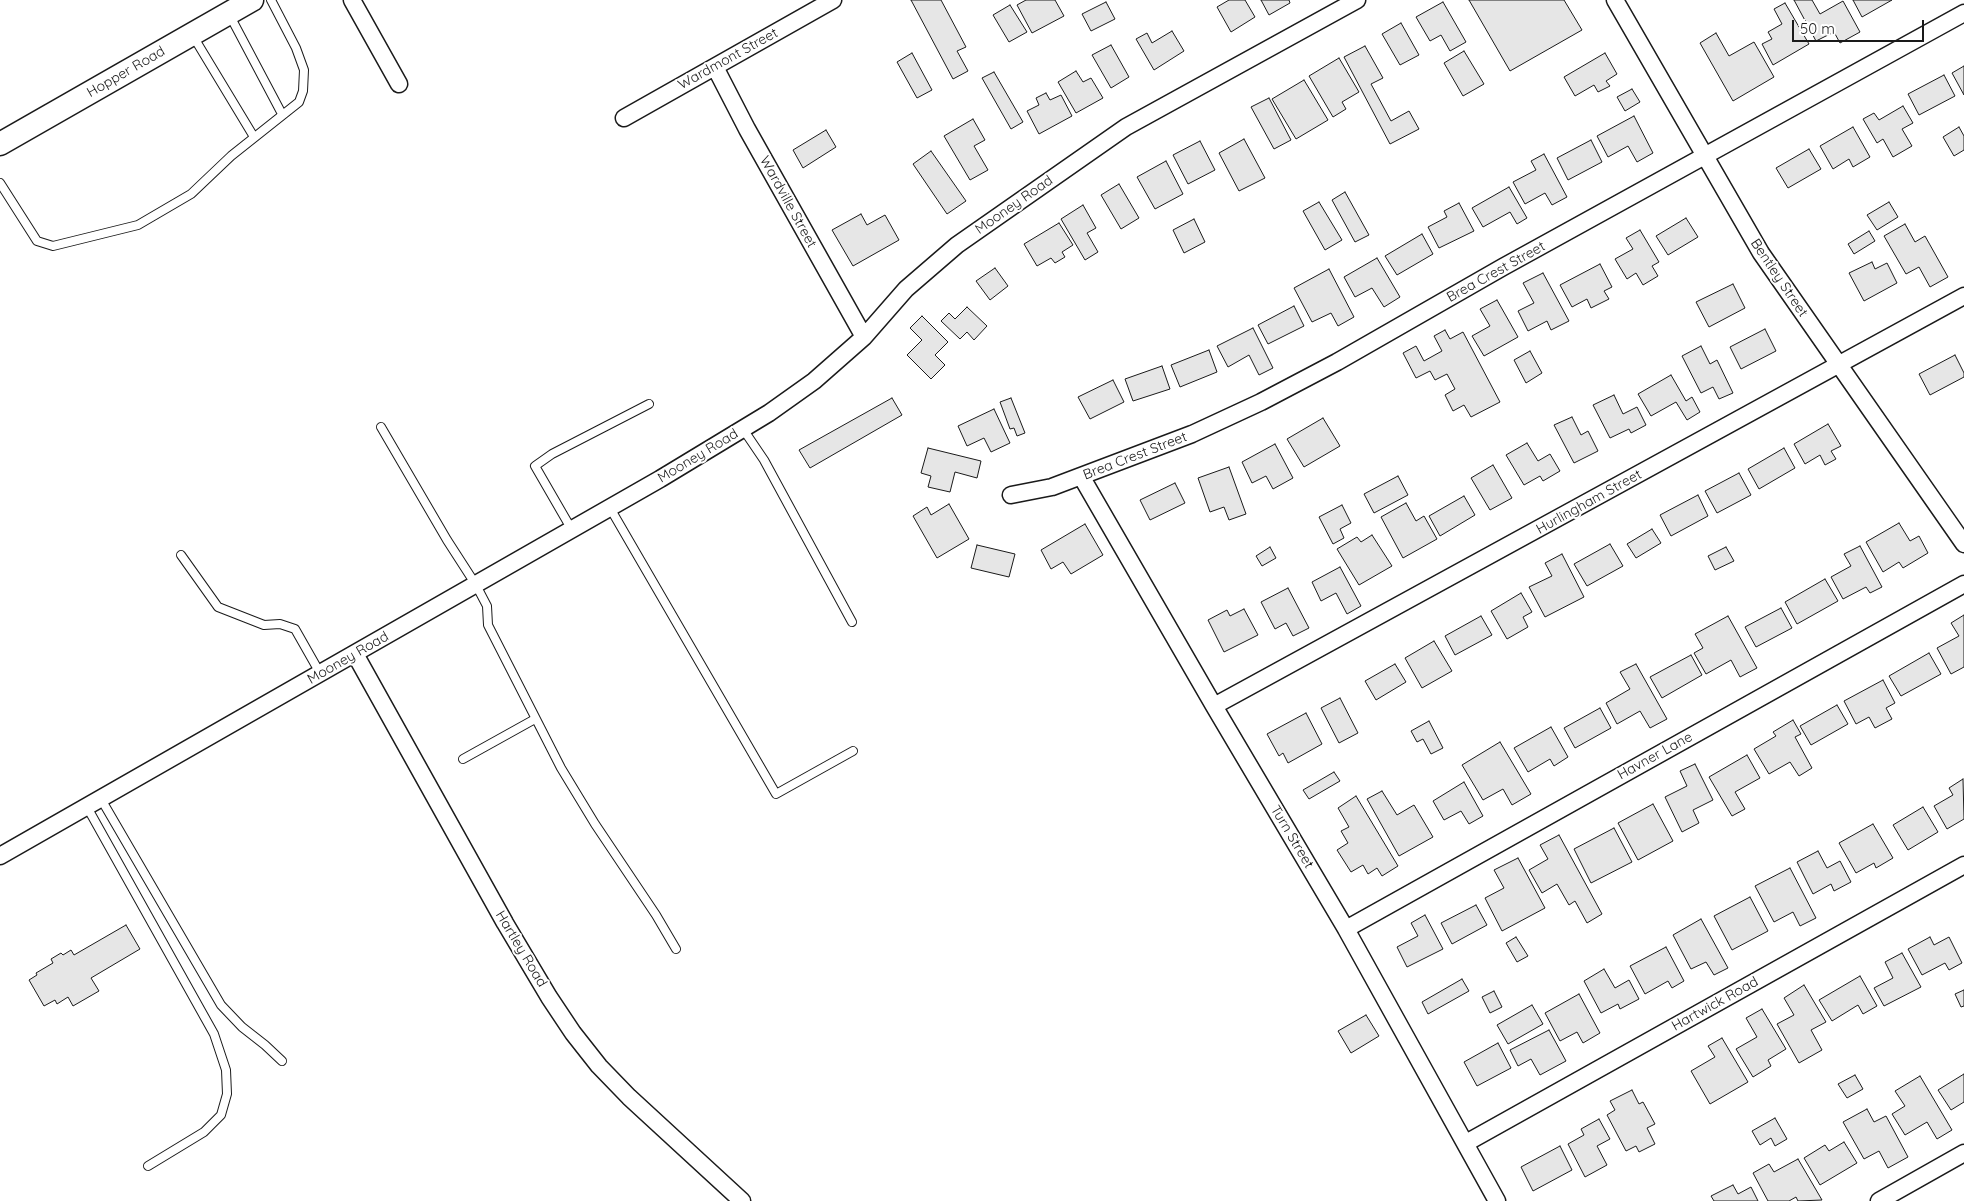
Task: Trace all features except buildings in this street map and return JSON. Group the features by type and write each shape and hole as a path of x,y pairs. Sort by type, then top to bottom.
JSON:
{"main road":[{"name":"Hopper Road","path":"0,144 252,0"}],"street":[{"path":"352,0 399,84"},
{"name":"Wardmont Street","path":"624,118 833,0"},
{"name":"Mooney Road","path":"0,856 572,530 743,428 814,381 864,337 906,289 957,245 1126,127 1357,0"},
{"name":"Bentley Street","path":"1615,0 1761,253 1964,544"},
{"name":"Brea Crest Street","path":"1011,495 1052,488 1192,434 1261,402 1337,362 1504,267 1964,14"},
{"name":"Wardville Street","path":"715,67 747,129 864,337"},
{"name":"Hurlingham Street","path":"1214,706 1964,296"},
{"name":"Turn Street","path":"1081,476 1346,929 1497,1201"},
{"name":"Havner Lane","path":"1346,929 1964,584"},
{"name":"Hartley Road","path":"355,654 506,923 549,997 573,1032 600,1066 629,1097 742,1201"},
{"name":"Hartwick Road","path":"1466,1143 1964,865"},
{"path":"1879,1201 1964,1154"}],"lane":[{"path":"0,183 37,240 52,246 138,225 191,194 231,156 299,102 304,91 304,70 296,48 271,0"},
{"path":"229,14 282,114"},
{"path":"192,34 254,137"},
{"path":"572,530 535,466 552,454 649,404"},
{"path":"381,427 447,540 476,585 487,606 488,625 535,719 575,792 656,915 676,949"},
{"path":"743,428 764,460 852,622"},
{"path":"610,508 776,794 853,751"},
{"path":"182,555 218,607 264,625 280,624 295,629 320,674"},
{"path":"463,759 535,719"},
{"path":"94,803 220,1005 242,1028 265,1045 282,1062"},
{"path":"94,803 214,1034 226,1070 227,1094 221,1115 204,1132 148,1166"}]}
